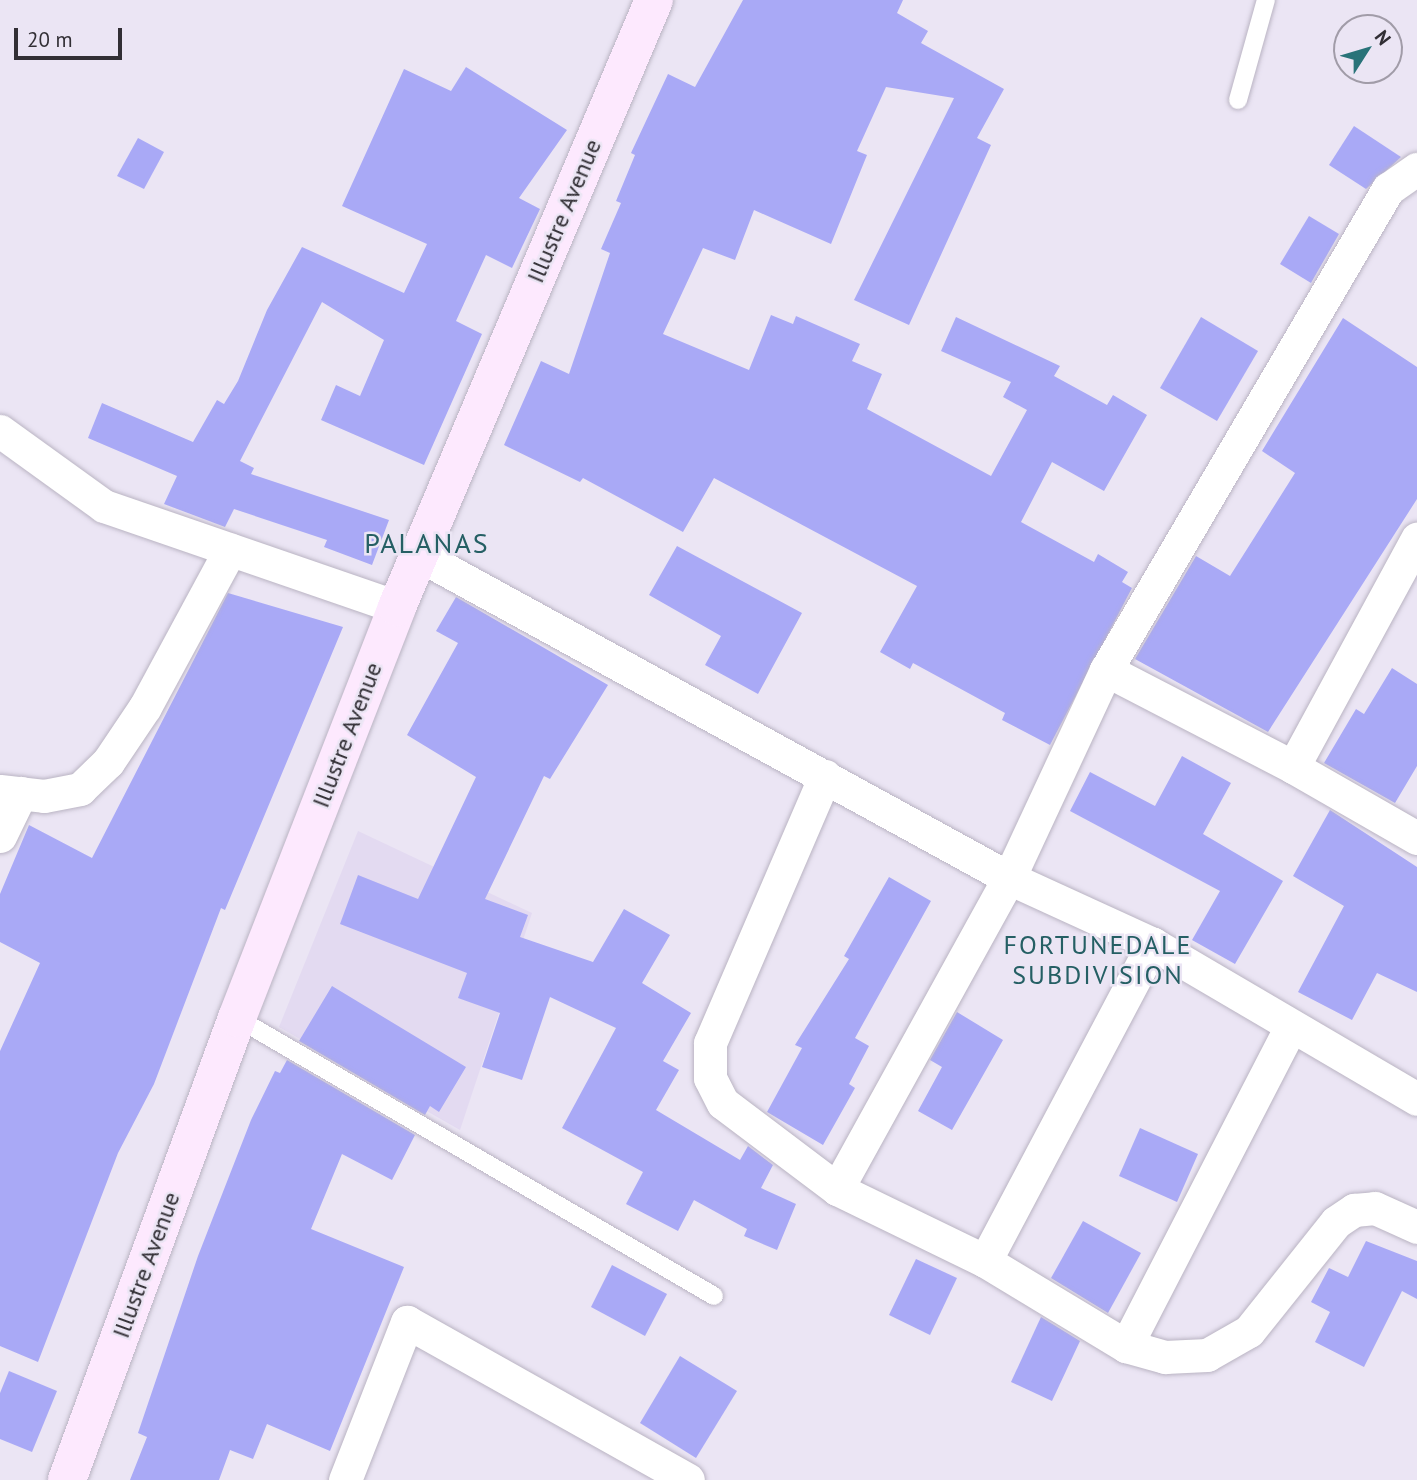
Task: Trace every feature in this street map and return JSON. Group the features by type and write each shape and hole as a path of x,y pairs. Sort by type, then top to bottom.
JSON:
{"main road":[{"name":"Illustre Avenue","path":"67,1480 237,1018 397,607 654,0"}],"street":[{"path":"837,1189 1009,878 1107,670 1388,189 1417,169"},
{"path":"0,431 104,506 397,607"},
{"path":"1293,767 1417,539"},
{"path":"0,836 10,792 80,789 107,762 145,707 230,550"},
{"path":"419,555 1009,878 1153,944 1417,1099"},
{"path":"1107,670 1293,767 1417,838"},
{"path":"825,776 710,1043 710,1078 723,1103 837,1189 985,1261 1126,1346 1165,1357 1207,1356 1249,1331 1336,1222 1354,1210 1375,1208 1417,1227"},
{"path":"985,1261 1153,944"},
{"path":"1126,1346 1291,1027"},
{"path":"345,1480 407,1322 688,1480"}],"lane":[{"path":"1238,100 1266,0"},
{"path":"237,1018 714,1296"}],"shaded area":[{"path":"358,831 532,913 460,1130 279,1027"}],"building":[{"path":"743,0 903,0 897,13 928,31 921,43 1004,89 977,138 991,145 909,325 854,300 954,98 886,87 857,151 867,155 831,244 754,210 735,260 703,248 663,334 749,370 771,315 793,324 796,316 860,344 852,361 882,374 867,409 991,476 1027,410 1003,397 1011,382 941,351 956,317 1060,366 1054,376 1107,405 1113,395 1147,415 1104,491 1052,462 1021,522 1094,562 1098,554 1128,572 1122,582 1132,588 1050,745 1002,720 1005,713 913,663 910,669 880,652 917,586 714,478 683,532 583,478 580,482 504,445 541,361 569,374 610,253 601,249 621,203 616,201 635,155 631,153 668,74 695,87"},
{"path":"466,67 567,130 519,198 540,209 512,268 486,255 456,321 482,334 424,465 321,420 336,385 360,396 384,340 322,302 240,461 254,468 251,474 389,520 372,565 324,547 327,540 234,509 225,527 164,504 177,476 88,438 102,403 193,442 217,400 224,404 238,381 267,310 302,247 404,293 427,244 342,206 404,69 451,91"},
{"path":"1354,126 1401,157 1366,189 1329,165"},
{"path":"138,138 164,152 144,189 117,176"},
{"path":"1309,216 1339,234 1311,283 1280,264"},
{"path":"1201,317 1258,351 1217,421 1160,388"},
{"path":"1343,318 1417,367 1417,499 1268,732 1135,659 1196,556 1230,576 1295,473 1262,451"},
{"path":"677,546 802,613 758,694 705,665 721,636 649,595"},
{"path":"228,593 343,627 225,910 221,908 154,1084 118,1153 38,1362 0,1346 0,1051 40,963 0,942 0,894 29,825 92,858"},
{"path":"456,597 608,685 550,779 544,776 485,899 528,915 520,937 593,962 624,909 670,935 642,983 691,1013 663,1061 679,1070 656,1110 740,1160 748,1146 773,1165 761,1188 796,1204 777,1250 744,1236 747,1229 694,1200 678,1231 626,1204 643,1172 562,1128 616,1028 550,997 522,1080 482,1067 500,1013 458,998 467,973 340,924 358,875 418,899 476,777 407,735 458,643 436,631"},
{"path":"1392,668 1417,684 1417,766 1395,803 1324,763 1356,709 1364,714"},
{"path":"1182,756 1231,783 1203,834 1283,881 1235,964 1192,940 1220,891 1070,811 1090,772 1155,806"},
{"path":"1330,810 1417,867 1417,992 1377,973 1352,1020 1298,992 1344,906 1293,876"},
{"path":"889,877 931,901 855,1038 869,1046 849,1084 855,1088 823,1145 767,1112 802,1048 795,1045 849,959 844,956"},
{"path":"332,986 466,1067 439,1112 430,1106 425,1115 299,1041"},
{"path":"957,1012 1003,1040 952,1130 918,1111 942,1067 930,1060"},
{"path":"287,1060 415,1135 392,1180 342,1154 311,1229 404,1267 330,1451 267,1424 253,1459 230,1450 219,1480 130,1480 147,1437 138,1433 198,1256 251,1120 275,1071 280,1073"},
{"path":"1140,1128 1198,1154 1177,1202 1119,1176"},
{"path":"1083,1221 1141,1253 1108,1313 1051,1278"},
{"path":"1366,1241 1417,1261 1417,1299 1402,1291 1364,1367 1315,1342 1330,1312 1311,1302 1329,1268 1348,1277"},
{"path":"916,1259 957,1278 930,1335 889,1315"},
{"path":"612,1265 667,1294 645,1336 591,1307"},
{"path":"1041,1317 1080,1341 1052,1401 1011,1382"},
{"path":"680,1356 737,1391 696,1458 640,1423"},
{"path":"9,1371 57,1391 32,1452 0,1439 0,1393"}],"district":[{"name":"PALANAS","path":"427,543"},
{"name":"FORTUNEDALE SUBDIVISION","path":"1098,960"}]}
